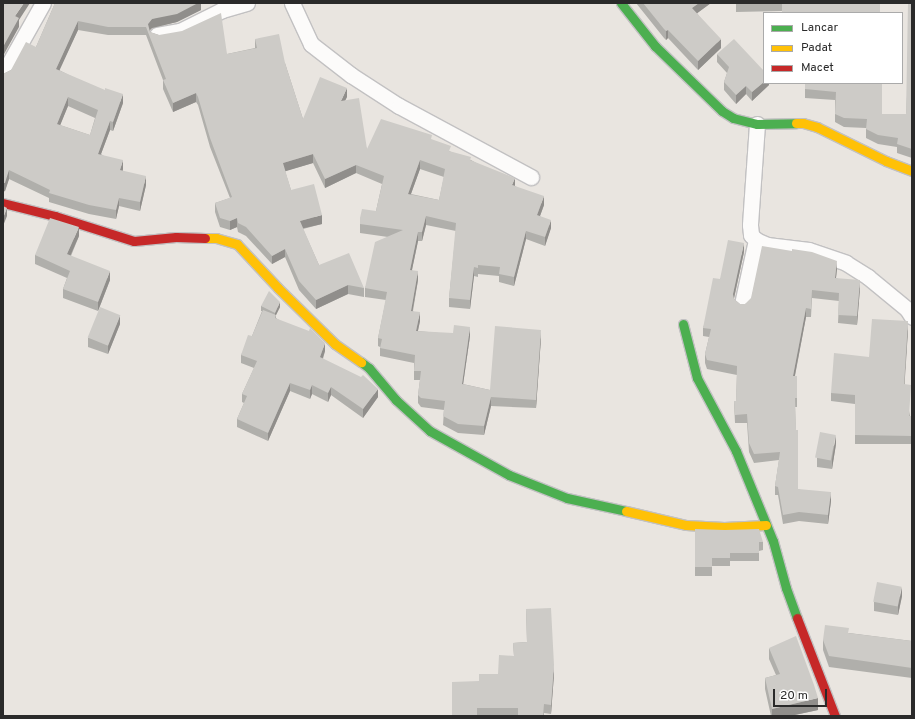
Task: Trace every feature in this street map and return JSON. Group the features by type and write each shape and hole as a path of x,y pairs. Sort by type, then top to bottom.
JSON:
{"street":[{"path":"3,74 43,3"},
{"path":"157,35 180,31 222,10 247,3"},
{"path":"292,3 311,44 351,75 399,106 531,177"},
{"path":"621,3 655,46 722,111 733,118 757,124 803,123 817,127 886,161 912,171"},
{"path":"757,124 750,225 751,235 756,240 767,245 809,250 846,263 868,276 907,309 912,317"},
{"path":"3,203 55,216 134,241 176,237 216,238 237,244 278,288 335,344 369,368 396,400 430,431 509,475 567,498 686,525 724,527 766,524"},
{"path":"742,304 756,240"},
{"path":"683,324 697,378 736,451 766,524 773,542 786,588 835,716"}],"building":[{"path":"3,3 24,3 15,16 19,18 3,47"},
{"path":"55,3 198,3 177,14 152,19 148,24 150,32 159,35 182,31 221,13 227,54 257,48 255,39 279,34 285,63 303,119 320,77 347,88 341,101 359,98 367,149 381,119 432,135 431,139 451,146 449,151 471,157 470,160 515,178 512,185 544,196 537,215 551,220 545,237 526,231 514,277 499,274 500,267 478,265 478,268 474,267 470,300 449,298 456,223 426,216 422,232 418,232 410,270 418,271 411,311 420,312 416,331 453,333 454,325 470,327 462,384 490,390 495,326 541,330 536,400 491,397 484,426 458,424 443,416 445,401 421,398 418,395 421,371 414,371 415,355 380,348 382,339 378,338 387,292 365,288 375,242 403,230 360,224 360,218 362,209 376,211 384,176 356,165 325,179 313,154 283,163 291,190 314,184 322,215 300,221 319,265 349,253 364,288 348,285 316,300 299,281 285,249 272,256 246,227 238,223 237,218 230,221 220,218 215,203 232,197 210,138 198,97 196,93 173,103 163,80 166,79 146,27 108,27 78,21 56,69 105,90 105,88 123,94 113,122 110,121 98,154 123,160 120,170 146,176 140,202 119,198 116,210 89,205 49,193 50,190 9,170 5,183 3,183 3,74 11,70 26,42 36,47","holes":["68,97 98,110 90,135 57,124","420,160 445,169 439,200 408,194"]},
{"path":"643,3 699,3 692,8 721,39 698,61 668,30 666,31 664,29"},
{"path":"782,3 880,3 880,12 782,12"},
{"path":"908,3 912,3 912,149 897,144 898,138 878,135 866,129 867,119 844,118 835,114 836,92 805,89 805,84 882,84 882,114 906,114"},
{"path":"734,39 763,70 763,83 752,92 746,86 736,95 724,82 729,67 717,54"},
{"path":"3,206 7,208 3,218"},
{"path":"50,218 79,227 67,254 110,271 98,302 63,289 70,271 35,255"},
{"path":"728,240 744,243 733,294 734,299 740,304 745,304 751,298 762,246 792,251 792,249 812,252 837,261 835,278 860,280 857,316 838,315 839,293 812,290 811,309 806,308 793,376 797,376 797,398 795,398 796,430 798,430 798,489 831,492 828,515 799,512 783,515 778,487 775,486 780,452 754,454 749,443 747,414 735,415 734,401 736,401 737,366 707,360 705,354 711,329 703,328 713,278 720,279"},
{"path":"269,291 280,302 275,313 261,306"},
{"path":"100,307 120,315 108,346 88,338"},
{"path":"263,310 276,315 275,318 309,331 310,328 325,343 320,357 361,377 363,375 378,389 363,409 331,387 328,393 312,385 310,390 290,383 268,433 237,419 247,396 242,394 257,361 241,355 248,335 252,336"},
{"path":"872,319 908,321 904,384 911,385 909,416 912,416 912,436 855,435 855,395 831,393 834,353 869,357"},
{"path":"820,432 836,435 831,461 815,458"},
{"path":"695,529 759,529 763,542 759,542 759,553 730,553 730,558 712,558 712,567 695,567"},
{"path":"877,582 902,587 898,606 873,602"},
{"path":"551,608 554,665 551,705 544,704 543,716 518,716 518,708 477,708 477,716 452,716 452,682 479,681 479,674 498,674 499,655 514,656 513,643 527,642 526,609"},
{"path":"825,625 849,628 848,633 912,641 912,668 829,656 823,640"},
{"path":"796,636 818,698 772,709 765,678 780,674 769,648"}],"traffic: fast":[{"path":"621,3 655,46 722,111 733,118 757,124 796,123"},
{"path":"683,324 697,378 736,451 773,541 786,588 797,618"},
{"path":"361,362 369,368 396,400 430,431 509,475 567,498 626,511"}],"traffic: slow":[{"path":"796,123 803,123 817,127 886,161 912,171"},
{"path":"205,238 216,238 237,244 278,288 335,344 361,362"},
{"path":"626,511 686,525 724,527 766,525"}],"traffic: jam":[{"path":"3,203 55,216 134,241 176,237 205,238"},
{"path":"797,618 835,716"}]}
